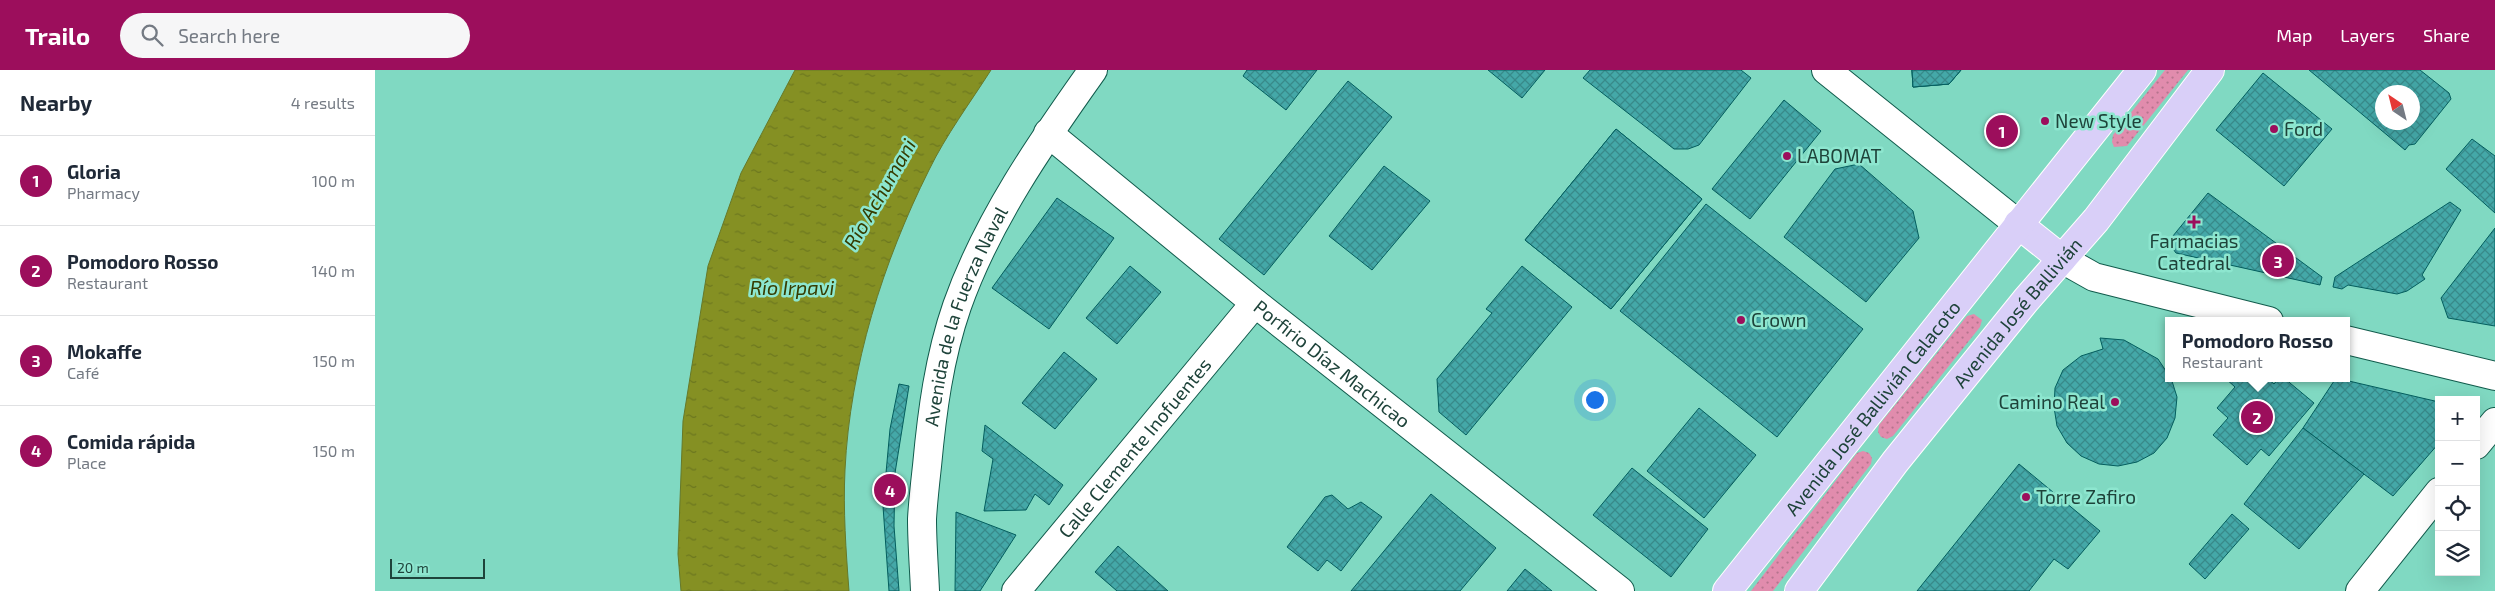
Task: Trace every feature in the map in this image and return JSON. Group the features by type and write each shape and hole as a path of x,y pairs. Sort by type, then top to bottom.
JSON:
{"main road":[{"path":"2062,259 2018,224 2142,70"},
{"name":"Avenida José Ballivián","path":"1799,591 1827,556 1895,462 2096,220 2210,70"},
{"name":"Avenida José Ballivián Calacoto","path":"1727,591 2018,224"}],"street":[{"name":"Avenida de la Fuerza Naval","path":"925,591 922,518 931,420 943,353 957,306 976,260 999,215 1048,133 1093,70"},
{"path":"1826,70 2018,224"},
{"name":"Porfirio Díaz Machicao","path":"1048,133 1255,304 1620,591"},
{"path":"2062,259 2094,277 2253,317"},
{"name":"Calle Clemente Inofuentes","path":"1016,591 1255,304"},
{"path":"2350,341 2495,376"},
{"path":"2479,441 2495,422"},
{"path":"2360,591 2435,497"}],"shaded area":[{"path":"2165,70 2188,70 2127,146 2114,147 2112,142 2113,135"},
{"path":"1974,314 1982,320 1980,327 1893,436 1887,439 1881,437 1878,432 1879,425 1967,316"},
{"path":"1863,451 1869,453 1872,458 1871,464 1773,591 1751,591 1857,453"}],"water":[{"name":"Río Irpavi","path":"795,70 991,70 936,157 912,205 897,241 872,316 854,392 848,431 844,500 849,591 681,591 678,554 683,421 708,266 741,173"}],"building":[{"path":"1247,70 1317,70 1286,110 1243,76"},
{"path":"1488,70 1545,70 1522,98"},
{"path":"1590,70 1741,70 1751,78 1699,145 1688,149 1674,149 1583,78"},
{"path":"1912,70 1961,70 1949,84 1913,87"},
{"path":"1912,70 1961,70 1949,84 1913,87"},
{"path":"1912,70 1961,70 1949,84 1913,87"},
{"path":"2309,70 2420,70 2449,93 2451,99 2415,144 2409,145 2405,150 2381,130 2420,130 2420,85 2375,85 2375,125"},
{"name":"Ford","path":"2263,73 2332,129 2284,186 2216,130"},
{"path":"1348,81 1392,117 1264,275 1219,239"},
{"path":"1784,100 1821,131 1750,219 1712,189"},
{"path":"1616,129 1702,199 1611,309 1525,240"},
{"path":"1616,129 1702,199 1611,309 1525,240"},
{"path":"2472,139 2495,156 2495,213 2446,169"},
{"path":"1859,164 1913,211 1919,238 1866,302 1784,237 1835,169"},
{"path":"1384,166 1430,201 1372,270 1329,236"},
{"path":"2208,193 2322,277 2320,285 2176,253 2168,242"},
{"path":"1057,198 1114,238 1049,329 992,288"},
{"path":"2450,202 2461,210 2422,275 2425,279 2407,291 2397,294 2348,285 2342,289 2333,287 2335,277"},
{"name":"Crown","path":"1706,204 1863,329 1777,437 1620,311"},
{"path":"2495,228 2495,326 2448,318 2441,298"},
{"path":"1130,266 1161,292 1117,344 1086,318"},
{"path":"1522,266 1572,307 1466,435 1439,412 1437,379 1492,313 1486,309"},
{"name":"Camino Real","path":"2100,338 2124,340 2158,359 2165,370 2165,382 2172,382 2177,397 2175,418 2167,438 2154,453 2137,462 2118,466 2099,464 2081,456 2067,443 2057,426 2054,407 2055,388 2063,370 2081,356 2103,349"},
{"path":"1064,352 1097,379 1055,429 1022,403"},
{"path":"2350,381 2435,401 2435,448 2393,496 2303,428 2333,382"},
{"path":"2229,382 2272,382 2274,384 2276,382 2289,382 2314,403 2269,456 2261,449 2247,465 2213,435 2228,418 2217,408 2235,387"},
{"path":"899,384 909,386 895,473 894,526 899,591 889,591 883,506 890,429"},
{"path":"1699,408 1756,455 1704,518 1647,471"},
{"path":"985,425 1063,485 1049,505 1035,494 1026,510 984,511 993,459 982,451"},
{"path":"2303,428 2364,474 2299,549 2244,504"},
{"name":"Torre Zafiro","path":"2019,464 2100,531 2068,569 2054,559 2029,591 1917,591"},
{"path":"1632,468 1708,529 1671,577 1593,515"},
{"path":"1431,494 1496,548 1460,591 1351,591"},
{"path":"1332,495 1348,509 1361,502 1382,517 1341,571 1327,560 1318,571 1287,547 1325,497"},
{"path":"956,512 1016,535 980,591 955,591"},
{"path":"2232,514 2249,529 2205,579 2189,564"},
{"path":"1118,546 1168,591 1117,591 1095,572"},
{"path":"1525,569 1552,591 1507,591"}],"place":[{"name":"New Style","path":"2045,121"},
{"name":"Ford","path":"2274,129"},
{"name":"Gloria","path":"2002,131"},
{"name":"LABOMAT","path":"1787,156"},
{"name":"Farmacias Catedral","path":"2194,222"},
{"name":"Mokaffe","path":"2278,261"},
{"name":"Crown","path":"1741,320"},
{"name":"Camino Real","path":"2115,402"},
{"name":"Pomodoro Rosso","path":"2257,417"},
{"name":"Comida rápida","path":"890,490"},
{"name":"Torre Zafiro","path":"2026,497"}],"water label":[{"name":"Río Achumani","path":"880,194"}]}
